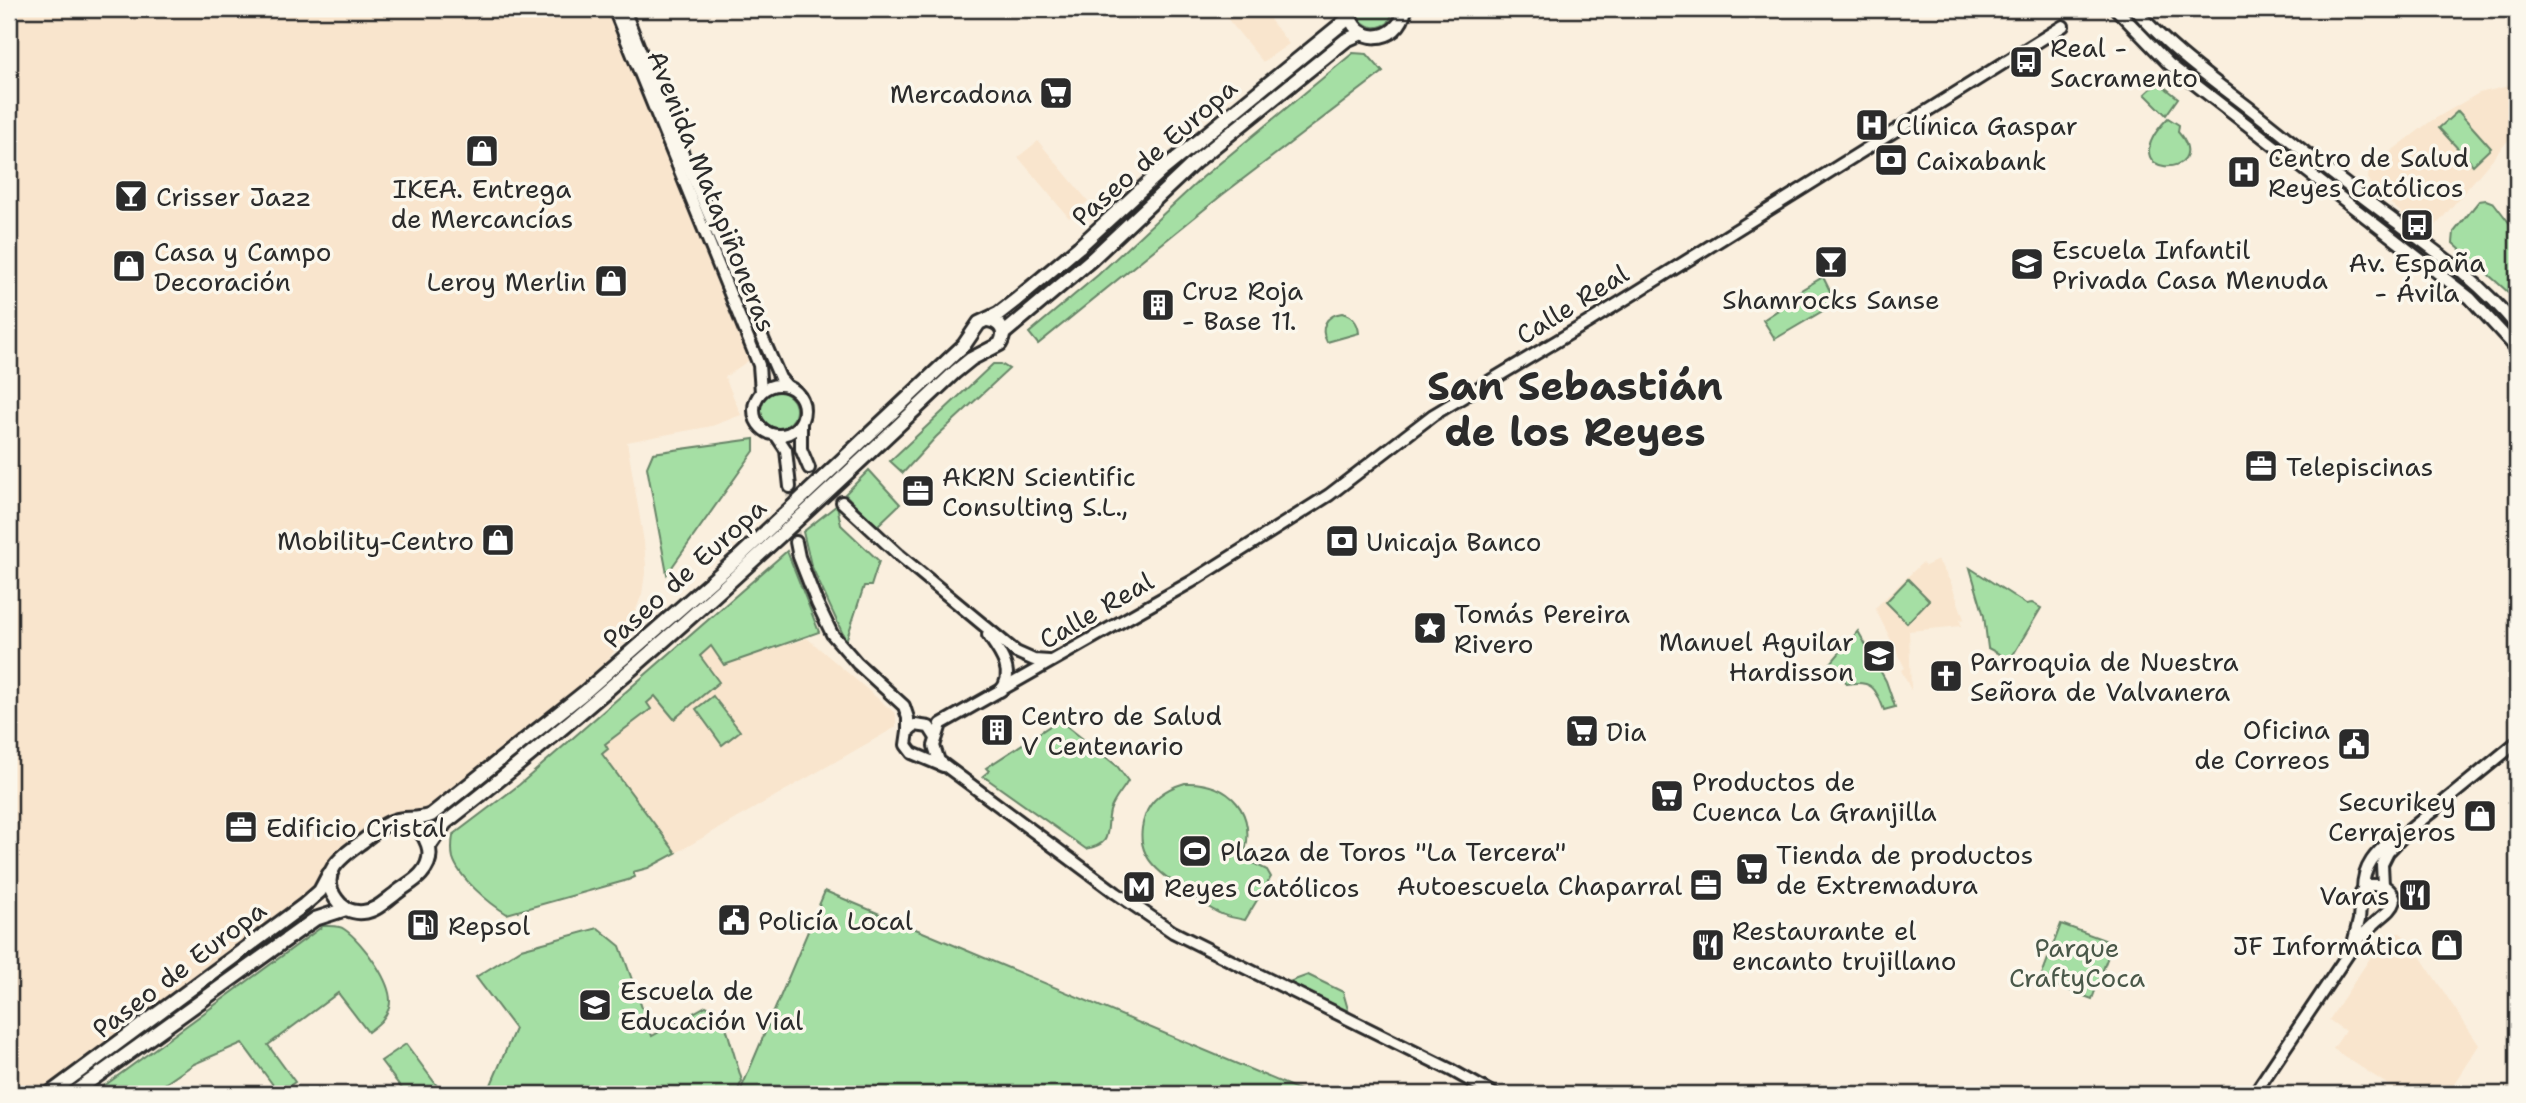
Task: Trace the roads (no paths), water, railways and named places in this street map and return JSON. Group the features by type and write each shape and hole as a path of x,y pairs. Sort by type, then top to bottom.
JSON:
{"main road":[{"name":"Avenida Matapiñoneras","path":"614,9 759,365 761,392"},
{"name":"Avenida Matapiñoneras","path":"625,9 695,183 780,378 787,386"},
{"path":"1349,13 1354,26 1362,33 1380,36 1392,32 1402,20 1405,9"},
{"path":"2116,9 2169,64 2470,298 2517,349"},
{"path":"2135,9 2196,66 2494,299 2517,327"},
{"name":"Paseo de Europa","path":"988,320 1046,275 1168,165 1349,13"},
{"name":"Calle Real","path":"935,742 941,724 948,719 1191,583 1329,495 1433,415 1541,351 2063,26"},
{"name":"Paseo de Europa","path":"1003,334 1092,259 1195,162 1346,40 1362,33"},
{"path":"988,320 998,324 1003,334 1000,344 987,350 977,345 973,335 979,323 988,320"},
{"name":"Paseo de Europa","path":"408,821 431,815 585,692 739,557 973,335"},
{"name":"Paseo de Europa","path":"430,845 446,823 595,702 748,567 955,372 987,350"},
{"path":"801,423 787,435 766,432 756,422 754,407 761,392 771,386 787,386 802,398 804,410 801,449 809,468"},
{"path":"776,435 786,450 790,487"},
{"path":"842,502 980,624 1023,656 1040,662 1052,661"},
{"path":"796,542 802,565 832,634 857,663 904,706 908,718 906,745 912,752 945,767"},
{"path":"980,624 1007,669 1007,681 998,693"},
{"path":"908,731 915,725 925,725 933,730 939,761 945,767 1121,897 1173,932 1494,1094"},
{"path":"921,755 929,752 935,742"},
{"path":"2383,885 2381,875 2384,859 2407,832 2517,742"},
{"path":"398,820 408,821 416,826 430,845 430,857 421,874 374,909 364,912 346,909 332,893 329,874 337,860 385,825 398,820"},
{"path":"2352,948 2358,930 2363,879 2370,860 2392,839 2407,832"},
{"name":"Paseo de Europa","path":"49,1094 304,905 320,891 329,874"},
{"path":"2254,1094 2352,948 2380,918 2389,913 2394,904 2392,892 2383,885 2374,883 2363,889"},
{"path":"2360,906 2367,915 2380,918"},
{"name":"Paseo de Europa","path":"72,1094 315,919 346,909"}],"tunnel":[{"path":"809,468 842,502"},
{"path":"790,487 796,542"}],"place":[{"name":"Real - Sacramento","path":"2026,62"},
{"name":"Mercadona","path":"1056,93"},
{"name":"Clínica Gaspar","path":"1872,125"},
{"name":"IKEA. Entrega de Mercancías","path":"482,151"},
{"name":"Caixabank","path":"1891,160"},
{"name":"Centro de Salud Reyes Católicos","path":"2244,172"},
{"name":"Crisser Jazz","path":"131,196"},
{"name":"Av. España - Ávila","path":"2417,225"},
{"name":"Shamrocks Sanse","path":"1831,262"},
{"name":"Escuela Infantil Privada Casa Menuda","path":"2027,264"},
{"name":"Casa y Campo Decoración","path":"129,266"},
{"name":"Leroy Merlin","path":"611,281"},
{"name":"Cruz Roja - Base 11.","path":"1158,305"},
{"name":"Telepiscinas","path":"2261,466"},
{"name":"AKRN Scientific Consulting S.L.,","path":"918,491"},
{"name":"Mobility-Centro","path":"498,540"},
{"name":"Unicaja Banco","path":"1342,541"},
{"name":"Tomás Pereira Rivero","path":"1430,628"},
{"name":"Manuel Aguilar Hardisson","path":"1879,656"},
{"name":"Parroquia de Nuestra Señora de Valvanera","path":"1946,676"},
{"name":"Centro de Salud V Centenario","path":"997,730"},
{"name":"Dia","path":"1582,731"},
{"name":"Oficina de Correos","path":"2354,744"},
{"name":"Productos de Cuenca La Granjilla","path":"1667,796"},
{"name":"Securikey Cerrajeros","path":"2480,816"},
{"name":"Edificio Cristal","path":"241,827"},
{"name":"Plaza de Toros \"La Tercera\"","path":"1195,851"},
{"name":"Tienda de productos de Extremadura","path":"1752,869"},
{"name":"Autoescuela Chaparral","path":"1706,885"},
{"name":"Reyes Católicos","path":"1139,887"},
{"name":"Varas","path":"2415,895"},
{"name":"Policía Local","path":"734,920"},
{"name":"Repsol","path":"423,925"},
{"name":"Restaurante el encanto trujillano","path":"1708,945"},
{"name":"JF Informática","path":"2447,945"},
{"name":"Escuela de Educación Vial","path":"595,1005"}],"district":[{"name":"San Sebastián de los Reyes","path":"1575,409"}],"park label":[{"name":"Parque CraftyCoca","path":"2077,962"}]}
